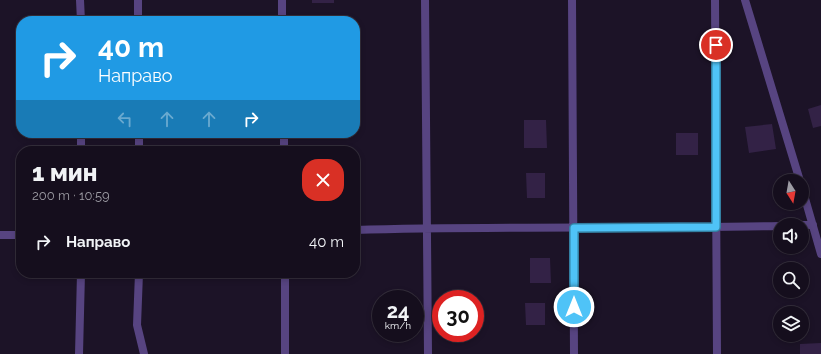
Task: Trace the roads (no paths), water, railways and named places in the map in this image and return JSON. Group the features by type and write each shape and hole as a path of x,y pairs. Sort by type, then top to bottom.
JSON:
{"street":[{"path":"80,0 80,16"},
{"path":"138,0 138,16"},
{"path":"282,0 282,16"},
{"path":"425,0 428,354"},
{"path":"572,0 574,354"},
{"path":"716,0 717,354"},
{"path":"745,0 798,174"},
{"path":"809,210 821,254"},
{"path":"360,230 427,228 773,226"},
{"path":"0,235 16,235"},
{"path":"79,354 81,278"},
{"path":"139,278 137,326 144,354"},
{"path":"285,278 285,354"}]}
